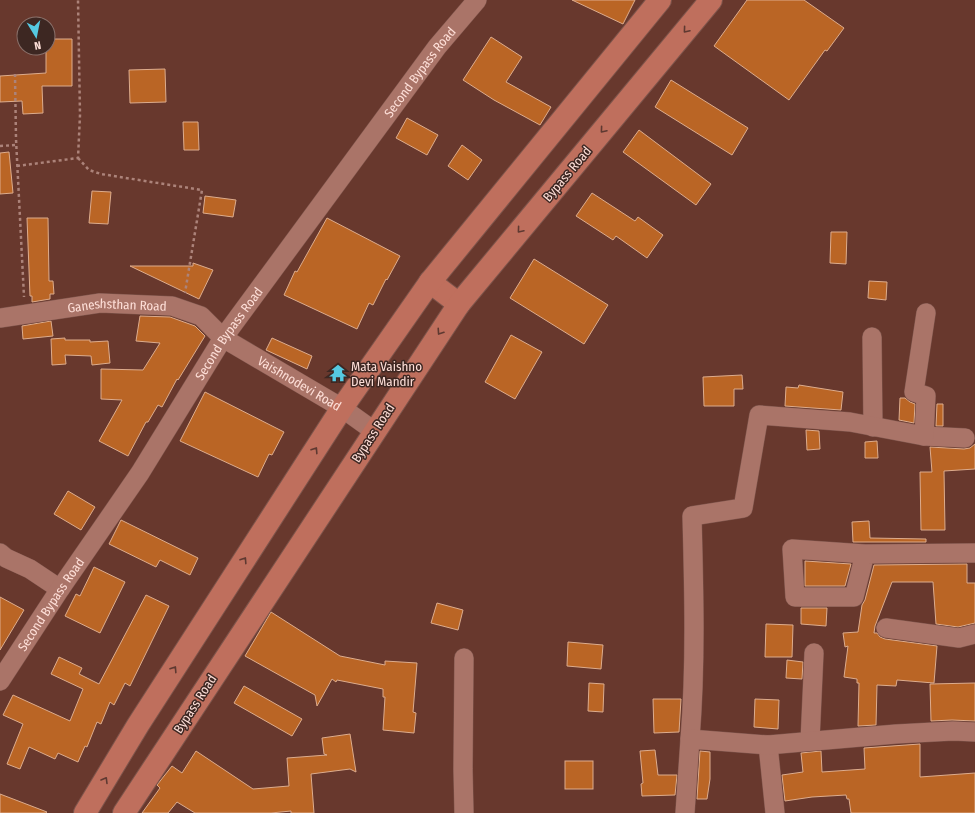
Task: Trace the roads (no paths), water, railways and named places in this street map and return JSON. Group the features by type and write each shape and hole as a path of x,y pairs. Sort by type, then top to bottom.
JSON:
{"main road":[{"path":"86,813 138,725 342,408 430,282 660,0"},
{"name":"Bypass Road","path":"124,813 458,304 711,0"},
{"path":"430,282 458,304"}],"street":[{"name":"Second Bypass Road","path":"0,681 60,589 140,473 223,338 438,47 477,0"},
{"name":"Ganeshsthan Road","path":"0,318 100,303 172,306 201,316 223,338"},
{"path":"924,436 926,396 914,392 926,313"},
{"path":"872,337 873,427"},
{"name":"Vaishnodevi Road","path":"223,338 342,408 374,431"},
{"path":"685,813 693,704 694,600 692,516 742,508 759,416 850,422 924,436 965,438"},
{"path":"0,553 6,558 30,569 60,589"},
{"path":"865,554 975,553"},
{"path":"886,628 959,638 975,634"},
{"path":"810,741 814,653"},
{"path":"464,658 464,813"},
{"path":"690,739 768,745 896,734 953,731 975,732"},
{"path":"768,745 775,813"}],"place":[{"name":"Mata Vaishno Devi Mandir","path":"338,373"}]}
